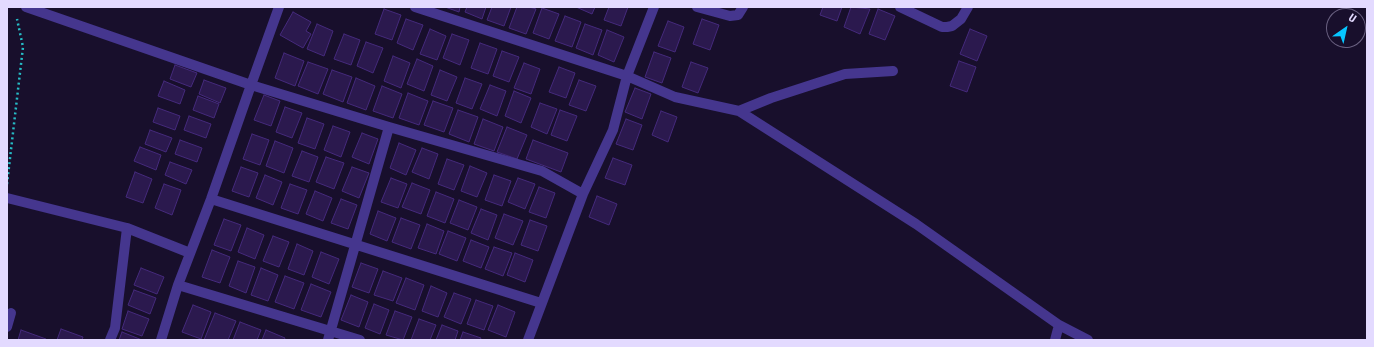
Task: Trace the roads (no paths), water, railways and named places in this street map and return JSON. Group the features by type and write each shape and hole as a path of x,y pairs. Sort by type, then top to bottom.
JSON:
{"street":[{"path":"26,7 251,84 389,128 542,172 583,194"},
{"path":"161,340 178,285 212,199 279,7"},
{"path":"415,7 627,76 674,97 739,110 916,224 1059,325 1088,340"},
{"path":"528,340 583,194 613,130 627,76 654,7"},
{"path":"697,7 730,16 738,15 743,7"},
{"path":"900,7 942,27 952,26 961,19 968,7"},
{"path":"739,110 845,74 893,71"},
{"path":"330,336 389,128"},
{"path":"7,198 128,228 190,252"},
{"path":"212,199 356,243 541,303"},
{"path":"110,340 114,328 128,228"},
{"path":"178,285 330,336 360,340"},
{"path":"7,327 12,314"},
{"path":"1055,340 1059,325"}]}
